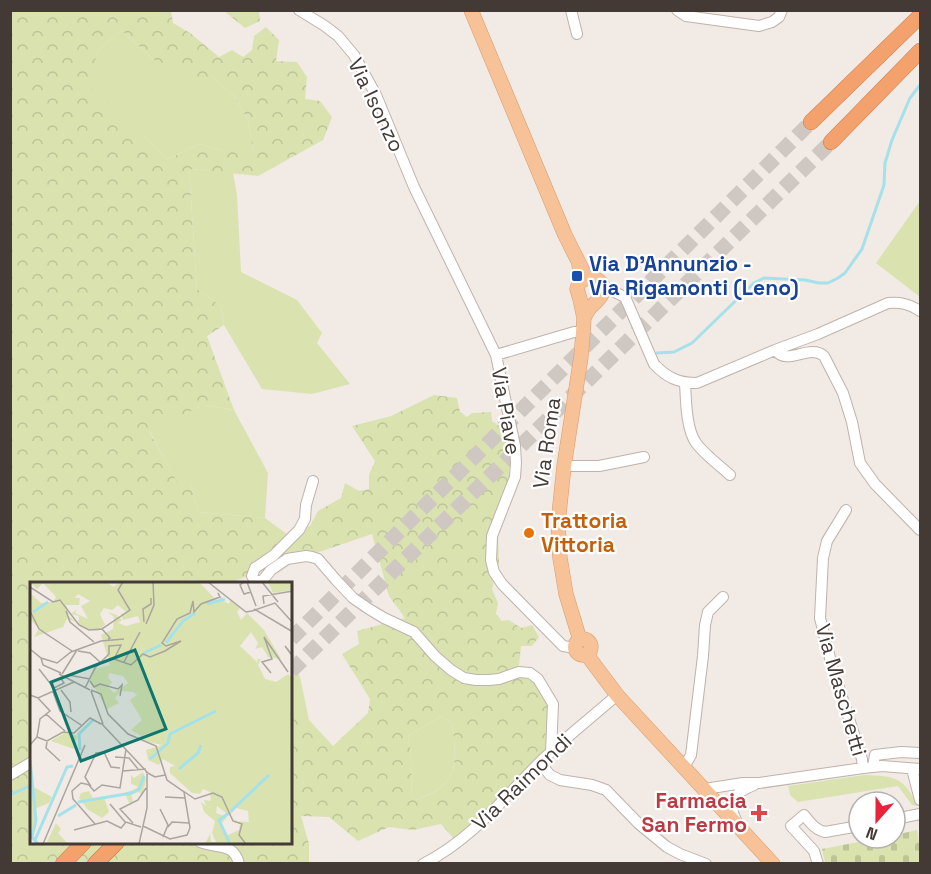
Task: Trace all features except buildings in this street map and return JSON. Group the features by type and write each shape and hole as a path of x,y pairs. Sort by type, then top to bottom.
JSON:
{"highway":[{"path":"812,122 921,16"},
{"path":"831,142 921,51"},
{"path":"63,864 83,844"},
{"path":"95,864 116,844"}],"main road":[{"path":"471,10 579,265 581,277 590,280 603,290 589,308 583,325"},
{"path":"583,325 577,290 590,280"},
{"path":"580,299 588,303 598,299"},
{"name":"Via Roma","path":"583,325 581,357 564,466 558,524 560,558 566,594 581,648 617,694 773,864"}],"street":[{"name":"Via Isonzo","path":"299,10 338,36 354,55 376,95 414,187"},
{"path":"571,10 577,34"},
{"path":"677,10 686,16 759,26 772,22 779,17 782,10"},
{"name":"Via Piave","path":"414,187 496,355 515,446 515,477 492,536 491,561 494,572 502,584 563,646 581,648"},
{"path":"590,280 626,297 654,364 663,373 685,383 697,383 888,303 908,304 921,311"},
{"path":"598,299 614,292"},
{"path":"496,355 574,332 583,325"},
{"path":"775,350 784,357 813,351 824,356 843,393 852,422 860,463 875,484 921,530"},
{"path":"685,383 686,410 694,442 730,476"},
{"path":"564,466 599,466 644,457"},
{"path":"313,481 306,505 305,519 299,530 274,555 255,568 252,576 255,581 262,581 271,570 287,560 306,556 318,559 353,598 384,618 414,632 435,656 464,678 489,680 519,672 530,673 538,679 553,704 551,752"},
{"name":"Via Maschetti","path":"846,510 827,541 823,558 820,618 832,666 862,759 868,767"},
{"path":"684,767 691,755 705,625 708,612 723,597"},
{"name":"Via Raimondi","path":"423,864 449,849 492,813 551,752 617,694"},
{"path":"868,767 876,755 901,752 921,753"},
{"path":"10,775 30,763"},
{"path":"540,763 550,775 560,780 592,785 606,790 639,824 667,847 706,864"},
{"path":"705,789 882,766 916,769 921,800"},
{"path":"740,828 732,812 732,802 736,794 759,783"},
{"path":"818,864 814,851 791,826 804,814 820,831 847,828"},
{"path":"206,844 230,848 235,852 239,864"}],"green space":[{"path":"10,11 171,11 173,23 190,33 219,57 232,50 243,57 252,50 254,36 266,27 279,40 276,61 297,62 307,77 305,99 320,101 332,117 323,140 258,176 189,169 197,289 221,306 224,325 207,336 234,410 204,405 149,431 177,482 190,482 198,512 265,518 288,535 310,526 318,511 341,498 345,483 359,491 369,489 369,475 375,461 352,426 391,416 434,395 457,398 460,412 467,417 472,413 491,412 492,421 509,433 509,478 498,529 499,563 492,589 498,603 496,614 502,621 509,620 521,628 532,625 539,637 532,646 521,646 518,675 537,683 550,709 547,748 507,798 455,840 441,824 413,830 389,827 358,841 329,817 301,816 309,844 309,863 11,863","holes":["121,30 153,59 202,80 211,76 234,96 248,120 253,151 225,151 199,144 168,159 88,85 98,51","440,717 452,722 455,747 452,772 440,788 417,800 411,797 412,761 408,736"]},
{"path":"224,11 259,11 260,21 245,28"},
{"path":"121,30 153,59 211,76 234,96 248,120 253,151 225,151 199,144 168,159 87,85 98,51"},
{"path":"189,169 233,173 237,195 241,272 297,300 322,333 317,343 350,384 312,394 262,389 224,325 221,306 197,289"},
{"path":"920,201 920,297 876,263"},
{"path":"204,405 234,410 268,473 265,518 198,512 190,482 177,483 149,430"},
{"path":"292,662 300,677 309,720 298,724 292,713"},
{"path":"440,717 452,722 455,756 452,772 442,786 417,800 411,797 412,761 408,736"},
{"path":"865,775 884,776 903,784 913,796 917,806 912,805 907,798 907,790 901,790 898,786 873,790 847,790 847,794 798,802 790,795 788,786"},
{"path":"917,830 920,863 825,863 822,849 847,844 847,850 907,850 907,832"}],"waterway":[{"path":"657,353 674,352 692,343 754,283 764,278 828,283 845,273 862,249 884,185 885,163 892,140 910,98 920,85"},
{"path":"10,795 30,786"}],"tunnel":[{"path":"292,638 811,122"},
{"path":"292,670 831,142"}],"place":[{"name":"Via D'Annunzio - Via Rigamonti (Leno)","path":"577,276"},
{"name":"Trattoria Vittoria","path":"529,533"},
{"name":"Farmacia San Fermo","path":"759,813"}]}
